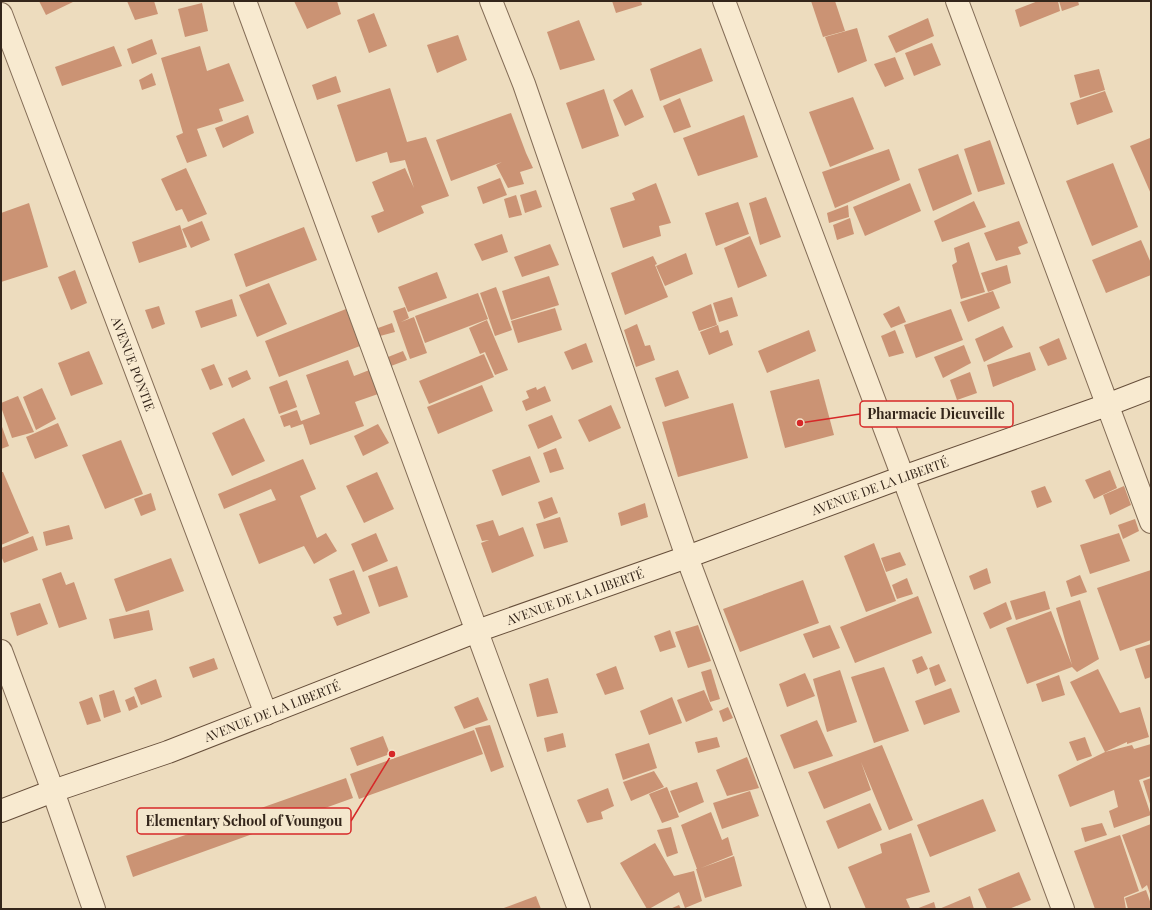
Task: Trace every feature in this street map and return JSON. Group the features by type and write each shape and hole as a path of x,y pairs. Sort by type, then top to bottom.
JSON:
{"street":[{"path":"245,1 579,909"},
{"path":"492,1 524,84 687,557 819,909"},
{"path":"724,1 903,476 1063,909"},
{"path":"956,1 1151,522"},
{"name":"AVENUE PONTIE","path":"1,14 266,714"},
{"name":"AVENUE DE LA LIBERTÉ","path":"1,812 53,791 168,752 477,631 687,557 903,476 1107,405 1151,388"},
{"path":"1,651 53,791 94,909"}],"building":[{"path":"39,1 75,1 46,15"},
{"path":"127,1 154,1 158,14 135,20"},
{"path":"294,1 337,1 341,14 307,29"},
{"path":"612,1 641,1 642,5 616,13"},
{"path":"811,1 835,1 845,31 823,37"},
{"path":"1038,1 1058,1 1060,11 1020,27 1015,10"},
{"path":"1059,1 1078,1 1079,5 1062,11"},
{"path":"202,3 208,31 185,37 178,9"},
{"path":"374,13 387,46 369,53 357,20"},
{"path":"928,18 934,36 896,53 888,36"},
{"path":"579,20 595,60 560,70 547,32"},
{"path":"857,28 867,61 838,73 825,37"},
{"path":"458,35 467,60 437,73 427,45"},
{"path":"152,39 157,54 132,64 127,49"},
{"path":"932,43 941,65 914,76 905,53"},
{"path":"114,46 122,66 62,86 55,67"},
{"path":"200,46 207,71 229,63 244,101 219,109 223,121 197,129 207,156 187,163 176,136 183,133 161,58"},
{"path":"701,48 713,81 660,101 650,69"},
{"path":"895,57 904,79 885,87 874,64"},
{"path":"1099,69 1105,90 1080,98 1074,75"},
{"path":"152,73 156,85 142,90 139,80"},
{"path":"336,76 341,92 317,100 312,85"},
{"path":"390,88 407,142 426,137 449,196 421,206 424,213 378,233 371,216 384,211 372,182 405,168 414,188 405,160 390,163 387,152 356,162 337,105"},
{"path":"604,89 619,136 582,149 566,103"},
{"path":"632,89 644,117 625,126 613,100"},
{"path":"1105,91 1113,112 1077,125 1070,103"},
{"path":"853,97 874,149 830,167 809,112"},
{"path":"680,98 691,127 674,133 663,106"},
{"path":"511,113 533,168 520,172 524,184 508,188 496,165 502,162 451,181 436,140"},
{"path":"248,115 254,133 223,148 215,128"},
{"path":"744,115 758,157 698,176 683,138"},
{"path":"1150,138 1151,141 1151,194 1130,146"},
{"path":"990,140 1005,184 978,192 964,149"},
{"path":"889,149 900,180 835,208 822,172"},
{"path":"958,154 972,194 933,211 918,169"},
{"path":"1113,163 1138,227 1092,246 1066,181"},
{"path":"186,168 207,214 188,222 182,209 176,211 161,179"},
{"path":"500,178 507,195 483,204 477,187"},
{"path":"656,183 671,223 659,226 661,236 623,248 610,208 635,200 632,193"},
{"path":"910,183 921,211 865,236 853,207"},
{"path":"536,190 542,207 525,213 520,195"},
{"path":"516,195 522,215 509,218 504,199"},
{"path":"766,197 781,237 760,245 749,203"},
{"path":"974,201 986,227 942,242 934,221"},
{"path":"738,202 749,234 716,246 705,213"},
{"path":"29,203 48,267 1,282 1,213"},
{"path":"848,205 849,217 829,223 827,213"},
{"path":"850,218 854,234 837,240 833,225"},
{"path":"202,221 210,240 191,248 182,229"},
{"path":"1019,221 1028,243 1018,247 1021,254 996,261 984,233"},
{"path":"180,225 187,247 139,263 132,242"},
{"path":"304,227 317,260 246,287 234,254"},
{"path":"502,234 508,252 482,261 474,244"},
{"path":"750,236 767,276 738,288 724,248"},
{"path":"1141,240 1151,263 1151,275 1106,293 1092,260"},
{"path":"969,242 985,292 961,299 952,265 957,262 954,248"},
{"path":"550,244 559,265 522,277 514,257"},
{"path":"686,253 693,274 665,286 656,266"},
{"path":"653,256 657,264 655,265 668,297 625,315 611,273"},
{"path":"1007,265 1011,283 988,292 981,273"},
{"path":"75,270 87,303 71,310 58,277"},
{"path":"437,272 447,298 408,312 398,287"},
{"path":"549,276 559,305 511,320 502,291"},
{"path":"269,283 287,324 257,337 239,295"},
{"path":"496,287 512,330 495,336 480,293"},
{"path":"993,291 1000,308 968,322 960,302"},
{"path":"478,293 488,319 425,343 415,316"},
{"path":"732,297 738,316 719,322 713,303"},
{"path":"232,299 237,316 201,328 195,311"},
{"path":"711,304 717,325 699,331 692,312"},
{"path":"159,306 165,324 152,329 145,310"},
{"path":"899,306 906,322 891,328 883,314"},
{"path":"405,307 409,318 401,322 414,317 427,353 410,359 393,311"},
{"path":"555,308 562,330 518,343 511,321"},
{"path":"346,309 360,346 279,377 265,341"},
{"path":"951,309 963,340 916,358 904,325"},
{"path":"487,320 508,370 495,375 485,352 480,354 469,328"},
{"path":"392,323 395,332 380,336 378,328"},
{"path":"637,324 645,346 650,345 655,360 636,367 624,330"},
{"path":"718,325 720,333 728,330 733,345 709,355 700,332"},
{"path":"1003,326 1013,347 984,362 975,339"},
{"path":"809,330 816,351 767,373 758,351"},
{"path":"895,330 904,353 889,357 881,336"},
{"path":"1059,338 1067,359 1048,366 1039,347"},
{"path":"586,343 593,362 572,370 564,352"},
{"path":"964,345 971,363 943,378 934,357"},
{"path":"89,351 103,384 71,396 58,363"},
{"path":"403,351 407,360 391,366 388,357"},
{"path":"1030,352 1036,370 993,387 987,365"},
{"path":"484,354 494,377 429,404 419,381"},
{"path":"348,360 354,376 372,369 381,393 355,402 364,426 310,445 303,424 291,428 290,425 284,427 280,416 297,410 301,421 320,414 306,375"},
{"path":"214,364 223,385 210,390 201,369"},
{"path":"247,370 251,379 232,388 228,378"},
{"path":"678,370 689,398 665,407 655,378"},
{"path":"970,372 977,393 957,400 950,380"},
{"path":"819,379 834,435 785,448 770,391"},
{"path":"287,380 297,407 279,414 269,387"},
{"path":"482,385 493,411 438,434 427,407"},
{"path":"545,386 551,401 526,411 522,401 529,398 526,391 536,387 537,390"},
{"path":"42,388 56,419 36,430 23,397"},
{"path":"18,396 34,432 12,438 1,403"},
{"path":"733,403 748,458 678,477 662,422"},
{"path":"611,405 621,428 589,442 578,420"},
{"path":"552,415 562,438 538,449 528,425"},
{"path":"244,418 265,461 232,476 212,433"},
{"path":"58,423 68,446 35,459 26,437"},
{"path":"1,424 9,446 1,449"},
{"path":"378,424 389,443 363,456 354,436"},
{"path":"121,440 143,494 105,509 82,455"},
{"path":"556,448 564,469 550,473 543,453"},
{"path":"530,456 540,482 502,496 492,470"},
{"path":"303,459 316,489 300,496 317,538 326,533 337,551 314,564 304,546 259,564 239,514 276,500 271,489 224,509 218,494"},
{"path":"1110,470 1117,488 1094,499 1085,480"},
{"path":"1,472 3,472 29,533 1,545"},
{"path":"377,472 394,509 364,523 346,486"},
{"path":"1045,486 1052,502 1037,508 1031,491"},
{"path":"1124,486 1131,505 1110,515 1103,495"},
{"path":"151,493 156,510 141,516 134,499"},
{"path":"552,497 558,513 544,519 538,502"},
{"path":"645,503 648,517 621,526 618,513"},
{"path":"560,517 568,542 544,549 536,524"},
{"path":"1135,519 1139,531 1123,539 1118,525"},
{"path":"493,520 499,536 523,527 534,556 492,573 481,543 489,540 482,541 476,525"},
{"path":"69,525 73,539 46,546 43,532"},
{"path":"376,533 388,561 363,572 351,544"},
{"path":"1119,533 1130,561 1090,574 1080,545"},
{"path":"33,536 38,550 4,563 1,556 1,548"},
{"path":"874,543 896,601 866,612 844,556"},
{"path":"900,552 906,565 886,572 881,558"},
{"path":"171,558 184,591 126,612 114,579"},
{"path":"397,566 408,597 379,607 368,576"},
{"path":"987,568 991,583 974,590 969,576"},
{"path":"354,570 370,613 337,626 333,617 342,614 329,579"},
{"path":"1151,570 1151,640 1120,651 1097,588"},
{"path":"61,572 66,585 74,582 87,619 59,628 42,579"},
{"path":"1080,575 1087,592 1071,597 1066,581"},
{"path":"907,578 913,594 897,599 892,585"},
{"path":"803,580 819,623 740,652 723,609"},
{"path":"1045,591 1050,609 1016,620 1010,601"},
{"path":"918,596 932,633 855,663 840,627"},
{"path":"1080,600 1099,659 1077,672 1072,667 1027,684 1006,628 1051,611 1072,665 1056,608"},
{"path":"1006,602 1012,619 990,629 983,613"},
{"path":"40,603 48,624 17,636 10,613"},
{"path":"149,610 153,630 114,639 109,619"},
{"path":"698,625 711,661 688,668 675,632"},
{"path":"830,625 840,648 813,658 803,634"},
{"path":"670,630 676,647 660,652 654,636"},
{"path":"1151,644 1151,677 1145,679 1135,649"},
{"path":"922,656 928,669 917,674 912,660"},
{"path":"214,658 218,669 193,678 189,667"},
{"path":"939,664 946,681 935,686 929,668"},
{"path":"616,666 624,689 605,695 596,674"},
{"path":"884,667 909,731 874,743 851,677"},
{"path":"711,669 720,699 710,702 701,672"},
{"path":"1098,669 1120,713 1140,707 1149,737 1127,744 1127,742 1105,752 1070,682"},
{"path":"840,670 857,722 827,732 813,679"},
{"path":"805,673 815,696 787,707 779,684"},
{"path":"1059,675 1065,695 1042,702 1036,684"},
{"path":"548,678 558,713 537,717 529,684"},
{"path":"156,679 162,697 141,705 134,688"},
{"path":"951,688 960,712 924,725 915,701"},
{"path":"114,690 121,712 104,718 99,695"},
{"path":"704,690 713,710 686,722 677,700"},
{"path":"134,696 138,707 129,711 125,700"},
{"path":"92,697 101,721 87,725 79,702"},
{"path":"478,697 488,720 464,729 454,707"},
{"path":"672,697 682,723 649,735 640,711"},
{"path":"728,707 733,718 723,722 719,711"},
{"path":"817,720 833,756 794,769 780,735"},
{"path":"490,725 504,767 491,772 475,728"},
{"path":"474,730 483,754 359,799 350,774"},
{"path":"563,733 566,747 547,752 544,738"},
{"path":"383,736 390,754 357,766 350,748"},
{"path":"717,737 720,747 698,753 695,742"},
{"path":"1085,737 1092,756 1077,761 1069,742"},
{"path":"649,743 657,768 623,780 615,754"},
{"path":"1151,744 1151,776 1139,780 1151,815 1114,828 1109,811 1118,807 1114,790 1070,807 1058,775 1105,752 1132,745 1134,749"},
{"path":"882,745 913,820 889,830 861,762 871,790 824,809 808,772"},
{"path":"747,757 759,788 727,796 716,770"},
{"path":"654,771 664,787 631,801 623,782"},
{"path":"346,778 353,798 133,877 126,856"},
{"path":"1151,778 1151,807 1143,781"},
{"path":"697,782 704,802 679,813 670,791"},
{"path":"667,787 679,817 662,823 649,794"},
{"path":"608,788 614,806 601,812 603,819 587,823 577,800"},
{"path":"750,791 759,816 722,829 713,803"},
{"path":"983,799 996,831 930,857 917,825"},
{"path":"870,803 882,830 838,849 826,821"},
{"path":"711,812 722,840 728,837 733,855 701,868 734,856 742,886 705,898 697,869 681,825"},
{"path":"1102,823 1107,835 1085,842 1081,828"},
{"path":"1151,824 1151,897 1147,885 1142,889 1122,835"},
{"path":"671,827 678,853 667,857 657,830"},
{"path":"911,833 930,892 906,899 910,908 907,909 866,909 848,867 882,853 880,844"},
{"path":"1120,835 1139,891 1124,897 1126,909 1095,909 1074,851"},
{"path":"655,843 674,876 694,871 702,901 685,908 679,892 647,909 620,863"},
{"path":"1019,872 1031,900 1009,909 987,909 978,889"},
{"path":"1146,890 1151,904 1151,909 1128,909 1125,898"},
{"path":"536,896 541,909 501,909"},
{"path":"970,896 974,909 939,909"},
{"path":"934,902 936,909 916,909"},
{"path":"679,905 681,909 670,909"}],"place":[{"name":"Pharmacie Dieuveille","path":"800,423"},
{"name":"Elementary School of Voungou","path":"392,754"}]}
